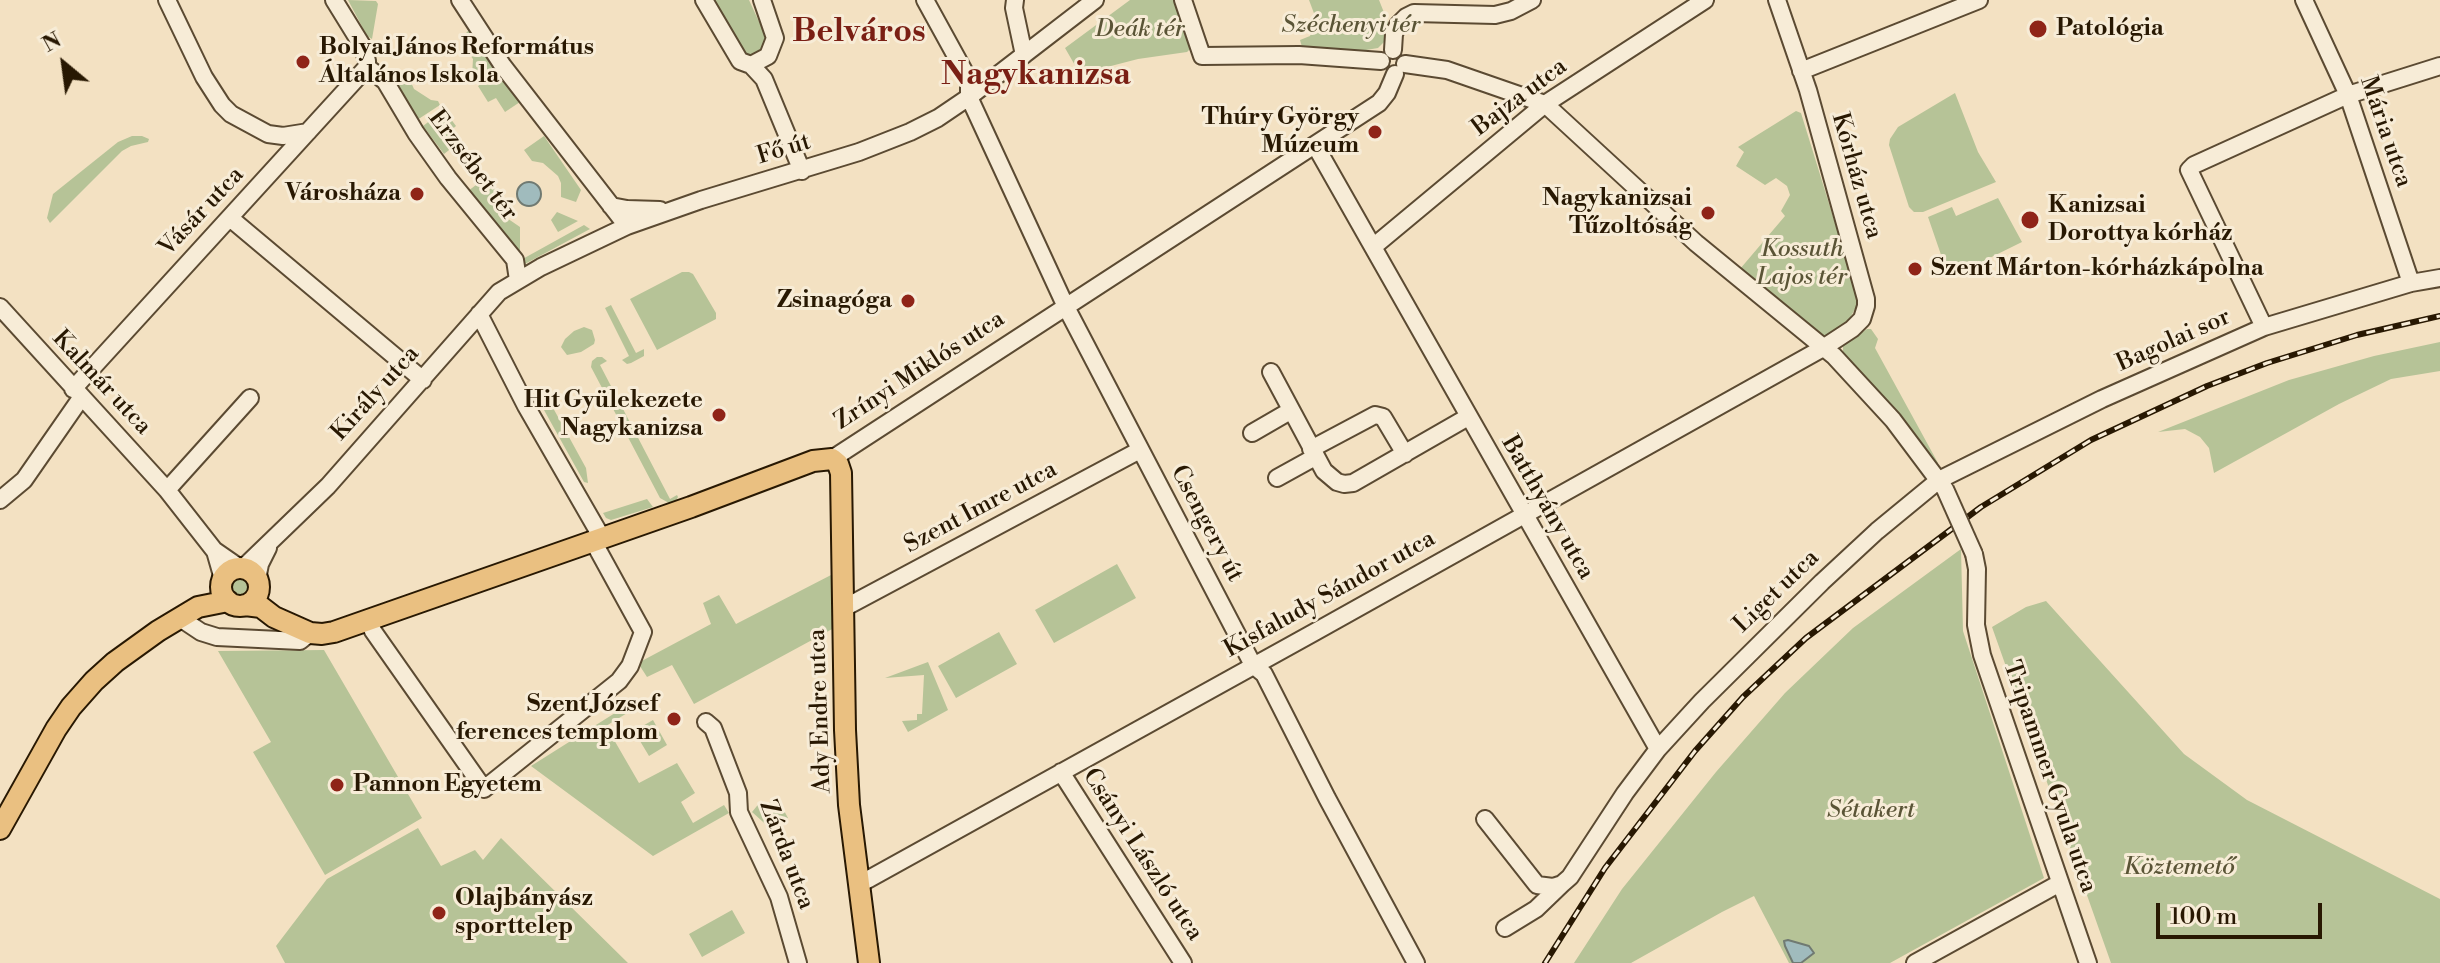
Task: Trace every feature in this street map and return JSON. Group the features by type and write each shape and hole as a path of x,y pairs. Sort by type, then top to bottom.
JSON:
{"main road":[{"name":"Zrínyi Miklós utca","path":"310,633 334,632 369,621 813,461 832,459"},
{"name":"Ady Endre utca","path":"832,459 841,473 849,805 869,963"},
{"name":"Király utca","path":"0,829 56,729 79,697 115,662 239,585"},
{"path":"239,585 274,617 310,633"}],"street":[{"path":"167,0 204,77 231,114 268,134 283,136 308,132"},
{"name":"Erzsébet tér","path":"334,0 363,47 367,67 385,81 448,178 515,260 518,280"},
{"path":"460,0 503,66 627,226"},
{"path":"704,0 740,61 751,65 764,79 802,171"},
{"path":"751,65 768,56 775,38 762,0"},
{"name":"Csengery út","path":"925,0 969,80 969,97 1066,307 1253,665 1264,674 1416,963"},
{"path":"969,97 1095,0"},
{"path":"1183,0 1202,56 1404,56 1400,69 1447,70 1545,104 1696,243 1834,356 1893,420 1942,485"},
{"path":"1387,55 1398,25 1414,13 1495,15 1532,0"},
{"name":"Bajza utca","path":"1373,247 1545,104 1705,0"},
{"name":"Kórház utca","path":"1777,0 1801,71 1866,299 1862,319 1823,348"},
{"path":"1801,71 1979,0"},
{"name":"Mária utca","path":"2304,0 2348,95 2411,283"},
{"path":"1015,7 1024,55"},
{"path":"1015,7 1045,39"},
{"path":"2264,327 2189,170 2348,95 2440,66"},
{"name":"Vásár utca","path":"0,500 24,480 77,394 367,67"},
{"name":"Zrínyi Miklós utca","path":"832,459 1379,103 1400,69"},
{"name":"Fő út","path":"518,280 627,226 872,148 938,118 969,97"},
{"name":"Batthyány utca","path":"1315,145 1658,749"},
{"path":"611,206 670,211"},
{"path":"230,218 423,380"},
{"name":"Bagolai sor","path":"1942,485 2102,399 2264,327 2411,283 2440,278"},
{"name":"Király utca","path":"239,585 260,564 270,543 328,486 499,292 518,280"},
{"name":"Kalmár utca","path":"0,307 167,490 239,585"},
{"path":"369,621 484,789 619,681 630,666 643,632 598,539 479,314"},
{"name":"Kisfaludy Sándor utca","path":"858,880 867,880 1823,348"},
{"path":"1271,372 1313,453 1331,478 1344,484 1353,483 1468,417"},
{"path":"167,490 250,398"},
{"path":"1252,433 1290,411"},
{"path":"1277,478 1375,415 1383,417 1405,454"},
{"name":"Szent Imre utca","path":"844,608 1140,450"},
{"name":"Tripammer Gyula utca","path":"1942,485 1974,554 1977,569 1975,604 1982,655 2088,963"},
{"name":"Liget utca","path":"1658,749 1761,640 1877,531 1942,485"},
{"path":"190,617 209,635 239,640 300,641 310,633"},
{"name":"Zárda utca","path":"706,722 713,728 738,793 739,812 779,897 798,963"},
{"path":"1505,928 1536,909 1570,877 1658,749"},
{"name":"Csányi László utca","path":"1061,772 1183,963"},
{"path":"1485,819 1537,885 1553,887 1562,884"},
{"path":"1915,963 2060,883"}],"green space":[{"path":"348,0 376,1 378,4 372,39 367,36"},
{"path":"711,0 749,0 766,37 761,51 752,56 741,51"},
{"name":"Deák tér","path":"1130,0 1177,0 1193,46 1187,52 1138,59 1080,74 1065,48"},
{"name":"Széchenyi tér","path":"1309,0 1379,0 1389,25 1386,40 1378,48 1360,51 1302,47 1300,40 1310,36 1314,27 1315,16"},
{"path":"469,30 495,67 474,80 473,59 461,43 468,37 466,33"},
{"path":"406,71 414,89 440,105 417,120 394,76"},
{"path":"498,72 520,102 505,112 496,98 488,102 478,86"},
{"path":"1955,93 1978,152 1996,182 1923,212 1914,212 1909,207 1889,145 1890,139 1898,127"},
{"path":"444,110 456,126 449,132 458,143 444,154 423,126"},
{"name":"Kossuth Lajos tér","path":"1796,111 1801,113 1856,291 1856,307 1849,320 1837,332 1824,338 1740,269 1785,216 1781,211 1790,195 1787,186 1776,178 1765,185 1736,166 1744,152 1738,147"},
{"path":"132,136 149,139 122,151 50,223 47,218 53,194 118,142"},
{"path":"544,136 581,190 576,202 561,197 558,176 543,163 532,161 524,150"},
{"path":"488,176 495,186 495,199 501,214 520,227 520,251 516,254 468,191"},
{"path":"1998,198 2022,242 1949,278 1928,217 1952,207 1956,216"},
{"path":"557,212 578,221 558,232 551,220"},
{"path":"584,225 590,229 523,265 519,261"},
{"path":"682,272 693,274 716,313 716,319 657,350 630,299"},
{"path":"611,305 636,353 644,349 644,356 631,363 622,360 629,356 605,308"},
{"path":"584,327 592,330 594,344 581,352 567,355 561,347 565,339"},
{"name":"Kossuth Lajos tér","path":"1871,329 1878,339 1875,348 1938,463 1843,354 1843,345"},
{"path":"2440,342 2440,371 2391,379 2214,473 2209,448 2200,437 2185,429 2158,432 2289,380 2374,356"},
{"path":"597,357 607,361 600,365 670,499 677,495 675,503 660,498 591,367"},
{"path":"552,406 586,468 588,483 584,482 544,410"},
{"path":"647,499 653,507 611,520 603,513"},
{"name":"Sétakert","path":"1961,549 1963,631 2044,878 1890,963 1789,963 1754,896 1631,963 1574,963 1622,889 1716,772 1785,693 1853,628"},
{"path":"1117,564 1136,598 1054,643 1035,610"},
{"path":"241,574 252,581 253,586 246,597 241,598 230,591 229,586 236,575"},
{"path":"833,574 836,627 694,704 672,665 647,677 638,663 711,624 703,603 719,595 736,624"},
{"name":"Köztemető","path":"2046,601 2184,754 2247,800 2440,899 2440,963 2111,963 1992,627 2026,607"},
{"path":"999,632 1017,664 956,698 938,666"},
{"name":"Pannon Egyetem","path":"324,650 422,818 325,875 253,752 271,742 218,651"},
{"path":"928,662 948,710 908,732 902,721 917,720 917,714 922,714 924,675 885,678"},
{"path":"634,701 637,707 606,726 639,783 677,763 695,793 681,802 693,823 724,805 729,813 653,856 531,766"},
{"path":"653,720 667,745 649,756 634,731"},
{"path":"776,796 788,818 772,830 752,812 761,801 768,804"},
{"name":"Olajbányász sporttelep","path":"418,828 441,866 475,850 483,860 501,838 628,963 285,963 276,946 327,879"},
{"path":"732,910 745,933 702,957 689,934"}],"water":[{"path":"529,182 540,189 541,194 534,205 529,206 518,199 517,194 524,183"},
{"path":"1784,941 1809,946 1814,953 1801,963 1793,963 1785,946"}],"railway":[{"path":"1545,963 1605,868 1695,751 1743,697 1806,638 1981,507 2091,440 2207,386 2267,363 2357,335 2440,316"}],"place":[{"name":"Patológia","path":"2038,29"},
{"name":"Bolyai János Református Általános Iskola","path":"303,62"},
{"name":"Thúry György Múzeum","path":"1375,132"},
{"name":"Városháza","path":"417,194"},
{"name":"Nagykanizsai Tűzoltóság","path":"1708,213"},
{"name":"Kanizsai Dorottya kórház","path":"2030,220"},
{"name":"Szent Márton-kórházkápolna","path":"1915,269"},
{"name":"Zsinagóga","path":"908,301"},
{"name":"Hit Gyülekezete Nagykanizsa","path":"719,415"},
{"name":"Szent József ferences templom","path":"674,719"},
{"name":"Pannon Egyetem","path":"337,785"},
{"name":"Olajbányász sporttelep","path":"439,913"}],"district":[{"name":"Belváros","path":"859,33"},
{"name":"Nagykanizsa","path":"1036,76"}]}
